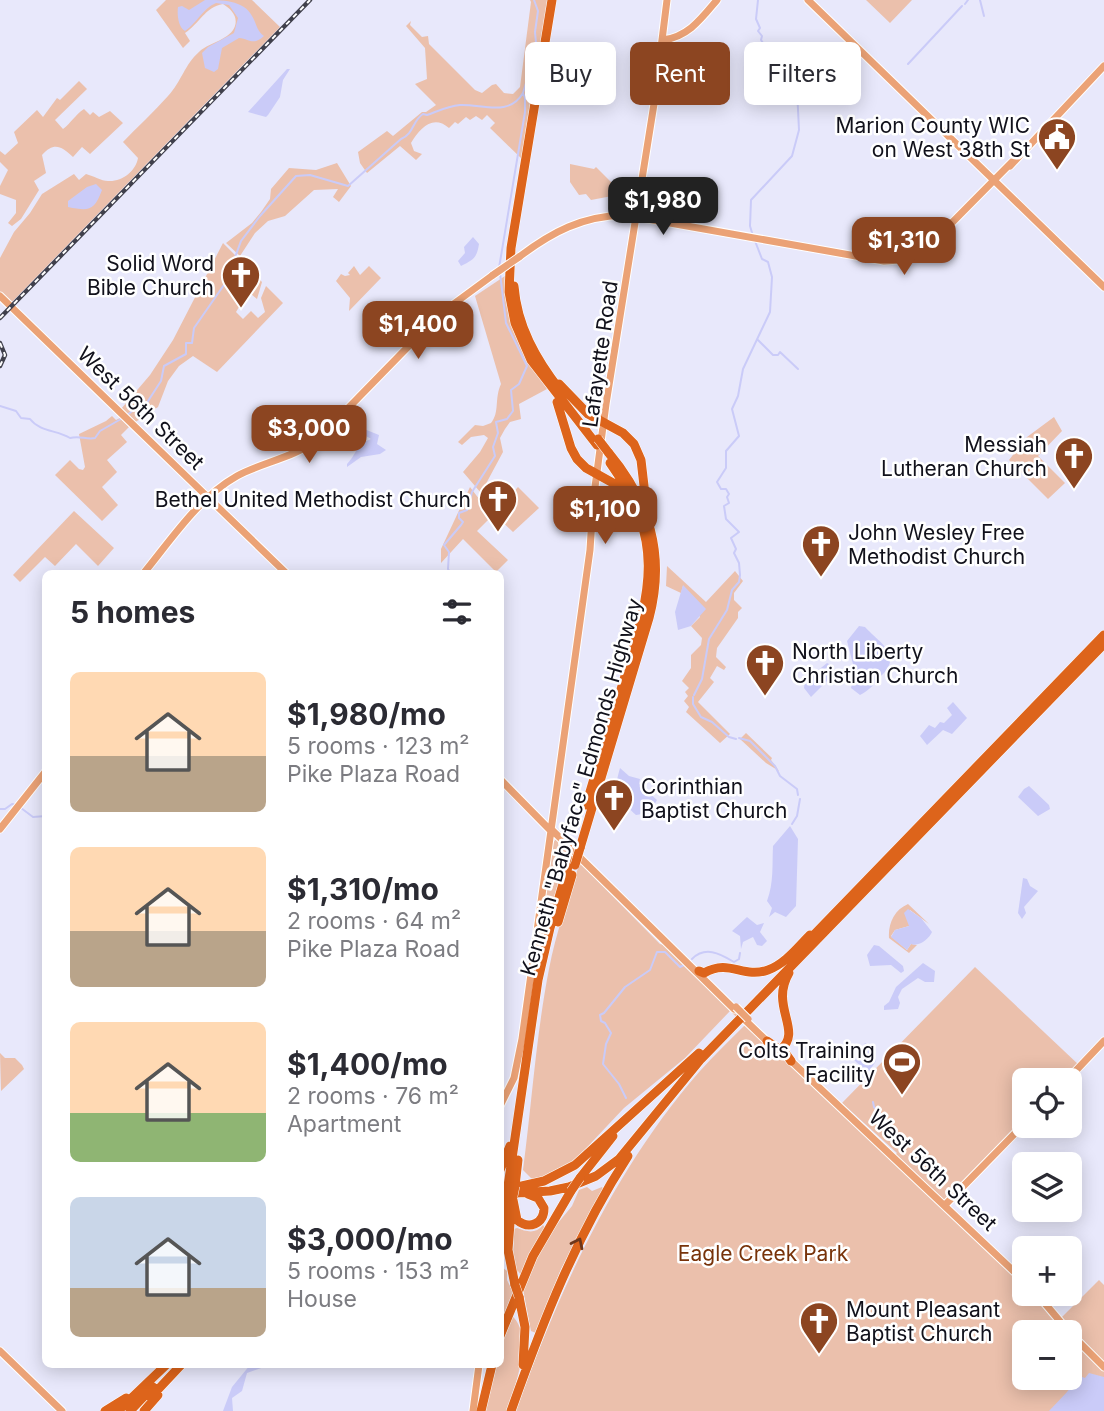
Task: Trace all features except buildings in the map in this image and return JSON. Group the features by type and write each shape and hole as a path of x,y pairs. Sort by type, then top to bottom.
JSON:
{"highway":[{"name":"Kenneth \"Babyface\" Edmonds Highway","path":"552,0 509,266 509,292 515,323 526,351 541,375 597,442"},
{"name":"Kenneth \"Babyface\" Edmonds Highway","path":"510,1411 525,1353 526,1327 508,1250 507,1193 543,981 576,862 577,845 646,607 649,573 649,534 634,487 545,371 533,350 517,306 514,267 557,0"},
{"path":"533,350 556,381 586,412 627,435 638,451 649,534"},
{"path":"541,375 560,408 574,454 586,468 616,485 628,498 649,534"},
{"path":"602,422 602,415 606,410"},
{"path":"504,1326 528,1267 571,1191 623,1125 1104,635"},
{"path":"507,1193 557,1190 588,1180 619,1159 701,1059 1104,644"},
{"name":"Kenneth \"Babyface\" Edmonds Highway","path":"504,1215 545,948 576,862"},
{"path":"704,974 720,966 751,972 770,969 783,961 827,920"},
{"path":"767,1041 786,1054 790,1036 782,1003 784,983 791,970 825,932"},
{"path":"507,1193 565,1171 667,1083"},
{"path":"504,1160 512,1140 522,1093"},
{"path":"510,1411 573,1252 606,1191 648,1125"},
{"path":"507,1193 536,1196 544,1205 542,1218 534,1225 521,1223 514,1216 507,1193"},
{"path":"118,1411 163,1368"},
{"path":"130,1411 170,1368"},
{"path":"138,1411 180,1368"},
{"path":"145,1411 181,1368"},
{"path":"480,1411 485,1368"},
{"path":"480,1411 491,1368"},
{"path":"105,1411 153,1378"}],"main road":[{"name":"Lafayette Road","path":"606,410 669,0"},
{"path":"665,38 681,35 691,29 715,0"},
{"path":"810,1 827,13 946,135 966,149 995,180 1104,281"},
{"path":"810,1 1104,287"},
{"path":"834,255 890,264 907,261 920,253 995,180 1104,66"},
{"path":"148,570 183,525 210,499 239,479 305,450 322,436 440,314 549,235 575,223 600,217 637,217 822,253"},
{"name":"Lafayette Road","path":"504,1098 514,1078 519,1056 595,505 602,422 637,217"},
{"path":"760,240 887,261 901,260 920,253"},
{"name":"West 56th Street","path":"0,296 283,570"},
{"path":"20,808 42,777"},
{"path":"0,831 42,782"},
{"name":"West 56th Street","path":"504,783 552,830 576,862 704,974 767,1041"},
{"name":"West 56th Street","path":"747,1020 1012,1269"},
{"path":"1078,1068 1104,1041"},
{"path":"945,1205 1012,1136"},
{"path":"1047,1306 1058,1320"},
{"path":"1082,1347 1104,1368"},
{"path":"2,1356 62,1411"},
{"path":"2,1356 56,1411"},
{"path":"473,1411 479,1368"}],"green space":[{"path":"166,0 252,0 280,27 11,303 0,294 0,258 14,232 42,194 74,174 79,180 86,174 108,181 127,175 138,158 123,142 173,90 195,56 229,34 235,26 236,19 231,11 223,4 217,6 185,33 190,41 183,48 156,10"},
{"path":"530,0 549,0 542,42 526,42"},
{"path":"866,0 912,0 890,23"},
{"path":"411,21 410,25 422,37 428,36 429,44 475,90 482,93 496,84 504,93 513,94 520,87 525,48 525,105 532,105 523,160 490,128 495,123 487,115 482,120 476,116 470,120 466,117 449,128 438,122 427,125 411,143 414,151 422,154 416,160 400,146 367,173 360,163 358,152 387,131 393,136 422,112 436,105 415,84 427,79 425,48 406,26"},
{"path":"79,81 87,89 55,120 63,129 84,109 90,115 93,112 99,117 110,111 123,123 90,154 82,147 73,157 57,147 46,151 42,155 46,173 34,181 39,190 21,219 12,226 8,223 16,213 16,200 0,194 0,186 8,170 0,162 0,151 5,155 18,143 14,132 37,110 43,117 57,98 60,100"},
{"path":"337,163 351,186 339,202 333,197 338,189 314,190 285,216 268,221 255,233 240,256 226,243 252,223 270,199 271,189 289,168 316,170"},
{"path":"570,164 594,169 596,167 622,193 617,199 612,196 591,200 586,194 579,195 570,182"},
{"path":"223,243 262,282 257,299 247,294 236,312 243,319 251,311 258,318 265,312 261,298 266,286 283,303 217,372 193,356 179,366 168,381 158,407 134,423 121,409 150,375 173,340"},
{"path":"354,266 360,275 369,266 381,278 349,311 350,298 336,281 341,274 350,275 348,273"},
{"path":"505,276 509,314 531,366 547,389 519,404 521,419 510,422 500,438 503,452 481,493 463,472 488,438 484,435 471,437 462,445 458,442 475,425 491,423 495,414 501,384 475,296"},
{"path":"112,416 116,420 120,418 129,427 121,435 127,442 107,460 117,472 102,487 118,505 102,521 55,475 70,460 83,470 85,467 79,434"},
{"path":"1054,417 1062,431 1038,456 1065,483 1048,499 1009,460 1027,437"},
{"path":"470,487 492,516 477,531 508,560 498,570 494,570 463,539 441,563 441,549"},
{"path":"518,487 539,508 513,532 493,513"},
{"path":"74,511 114,548 98,566 76,544 55,566 45,557 20,582 13,575"},
{"path":"667,566 706,602 735,571 743,581 734,593 734,600 742,608 717,648 716,657 726,667 724,670 717,666 710,678 714,682 698,702 730,734 720,743 686,712 689,707 684,701 688,696 685,692 689,688 682,681 691,668 691,655 701,645 702,638 691,626 700,617 683,586 681,593 666,586"},
{"path":"746,733 772,758 779,771 740,739"},
{"name":"Eagle Creek Park","path":"556,839 660,944 892,1158 897,1153 842,1103 975,967 1080,1066 1012,1068 1012,1135 943,1207 1012,1273 1012,1306 1043,1306 1054,1320 1012,1320 1012,1390 1082,1390 1082,1320 1061,1318 1073,1306 1082,1306 1082,1297 1099,1280 1104,1285 1104,1411 516,1411 551,1320 592,1232 616,1189 669,1108 705,1065 745,1025 730,1011 685,1058 624,1108 575,1160 534,1181 523,1170 541,1019 555,942 579,865 568,855 554,901 526,1027 553,843"},
{"path":"908,904 929,924 910,910 909,926 895,930 891,936 907,950 911,944 917,945 909,953 889,938 893,918"},
{"path":"0,1053 5,1058 15,1058 24,1069 1,1091"},
{"path":"587,1187 592,1191 602,1187 603,1189 561,1269 536,1333 531,1331 523,1289 526,1279 548,1235 572,1206 579,1190"},
{"path":"543,1225 545,1228 521,1275 518,1271 517,1278 513,1258 514,1229 534,1231"},
{"path":"504,1269 513,1292 504,1318"},
{"path":"511,1315 522,1335 521,1361 514,1389 507,1411 484,1411 493,1368 504,1368 504,1336"}],"water":[{"path":"205,0 232,2 244,7 264,36 254,41 239,38 222,48 218,69 214,72 205,68 202,53 234,33 238,18 229,5 216,3 185,31 179,23 178,7 189,10"},
{"path":"287,69 290,69 283,80 280,97 268,115 266,117 248,112"},
{"path":"96,184 102,190 93,206 85,209 68,207 68,201 87,187"},
{"path":"473,237 479,244 476,256 461,266 458,261 465,253 464,247"},
{"path":"364,429 379,435 377,444 386,450 380,454 361,457 347,467 359,447 371,439 366,436"},
{"path":"683,585 706,609 691,626 678,630 675,612"},
{"path":"859,626 865,627 883,644 890,656 887,669 860,695 851,688 855,672 847,641"},
{"path":"827,663 831,665 832,676 811,697 804,688 805,681"},
{"path":"953,702 967,718 952,734 943,730 927,745 920,736 929,725 935,728 952,715 947,708"},
{"path":"620,768 629,776 640,779 639,784 657,800 646,812 636,815 618,795 616,785"},
{"path":"1029,786 1049,805 1050,809 1038,816 1018,797"},
{"path":"790,826 798,839 796,906 786,917 775,912 769,917 772,908 767,901 772,881 773,846"},
{"path":"1023,878 1038,891 1024,907 1026,913 1022,919 1018,913"},
{"path":"908,909 921,918 932,932 923,942 911,944 907,950 891,937 895,930 909,926 904,913"},
{"path":"747,917 757,925 764,923 760,932 767,941 762,946 757,945 753,937 743,942 741,949 740,936 732,931"},
{"path":"874,945 879,946 903,966 904,971 901,973 891,965 870,966 867,955"},
{"path":"923,963 935,971 934,982 925,982 918,978 902,989 898,997 898,1009 884,1010 896,987"},
{"path":"865,1043 872,1046 876,1061 868,1073 854,1060"},
{"path":"248,1368 261,1368 247,1373 242,1391 232,1398 233,1411 223,1411 232,1387"},
{"path":"1089,1373 1104,1377 1104,1411 1049,1411 1067,1392 1082,1390 1082,1377 1085,1378"}],"waterway":[{"path":"499,268 525,112 523,93 532,63 531,53 536,43 538,11 534,0"},
{"path":"753,236 750,226 751,200 792,156 799,130 797,89 791,72 771,55 761,40 756,19 758,0"},
{"path":"965,4 968,0"},
{"path":"980,0 984,16"},
{"path":"908,64 962,6"},
{"path":"126,416 136,408 145,412 148,401 161,381 164,366 186,354 186,343 192,343 194,328 226,282 241,241 296,176 310,175 348,186 405,137 423,114 460,105 503,107 510,105 523,93"},
{"path":"694,695 702,679 709,639 727,610 732,590 739,582 740,575 739,563 734,553 736,549 731,538 739,532 726,519 724,506 729,503 729,494 726,489 721,489 717,482 726,468 726,451 739,436 732,409 738,396 743,369 770,312 772,277 768,262 762,259 755,241"},
{"path":"449,570 449,552 444,545 463,522 459,513 467,510 472,492 495,456 493,447 498,433 496,422 507,419 513,411 511,390 519,384 527,366 506,323 500,273"},
{"path":"758,340 773,355 780,352 798,369"},
{"path":"0,406 16,411 21,418 30,419 44,429 70,438 95,438 100,431 121,419"},
{"path":"693,697 693,704 701,717 736,739"},
{"path":"739,738 750,741 775,766 780,776 797,789 798,795"},
{"path":"792,824 797,816 800,799"},
{"path":"0,809 12,804 17,805"},
{"path":"21,808 33,817 42,816"},
{"path":"626,1098 603,1064 611,1033 601,1021 600,1015 625,987 650,970 657,952 665,952 680,967 684,965"},
{"path":"692,959 707,952 734,962 739,959 740,953"},
{"path":"873,1102 874,1107 890,1124"},
{"path":"893,1126 897,1131"}],"railway":[{"path":"0,318 310,0"},
{"path":"0,343 5,355 0,366"}],"place":[{"name":"Marion County WIC on West 38th St","path":"1057,171"},
{"name":"Solid Word Bible Church","path":"241,309"},
{"name":"Messiah Lutheran Church","path":"1074,490"},
{"name":"Bethel United Methodist Church","path":"498,533"},
{"name":"John Wesley Free Methodist Church","path":"821,578"},
{"name":"North Liberty Christian Church","path":"765,697"},
{"name":"Corinthian Baptist Church","path":"614,832"},
{"name":"Colts Training Facility","path":"902,1096"},
{"name":"Mount Pleasant Baptist Church","path":"819,1355"}]}
